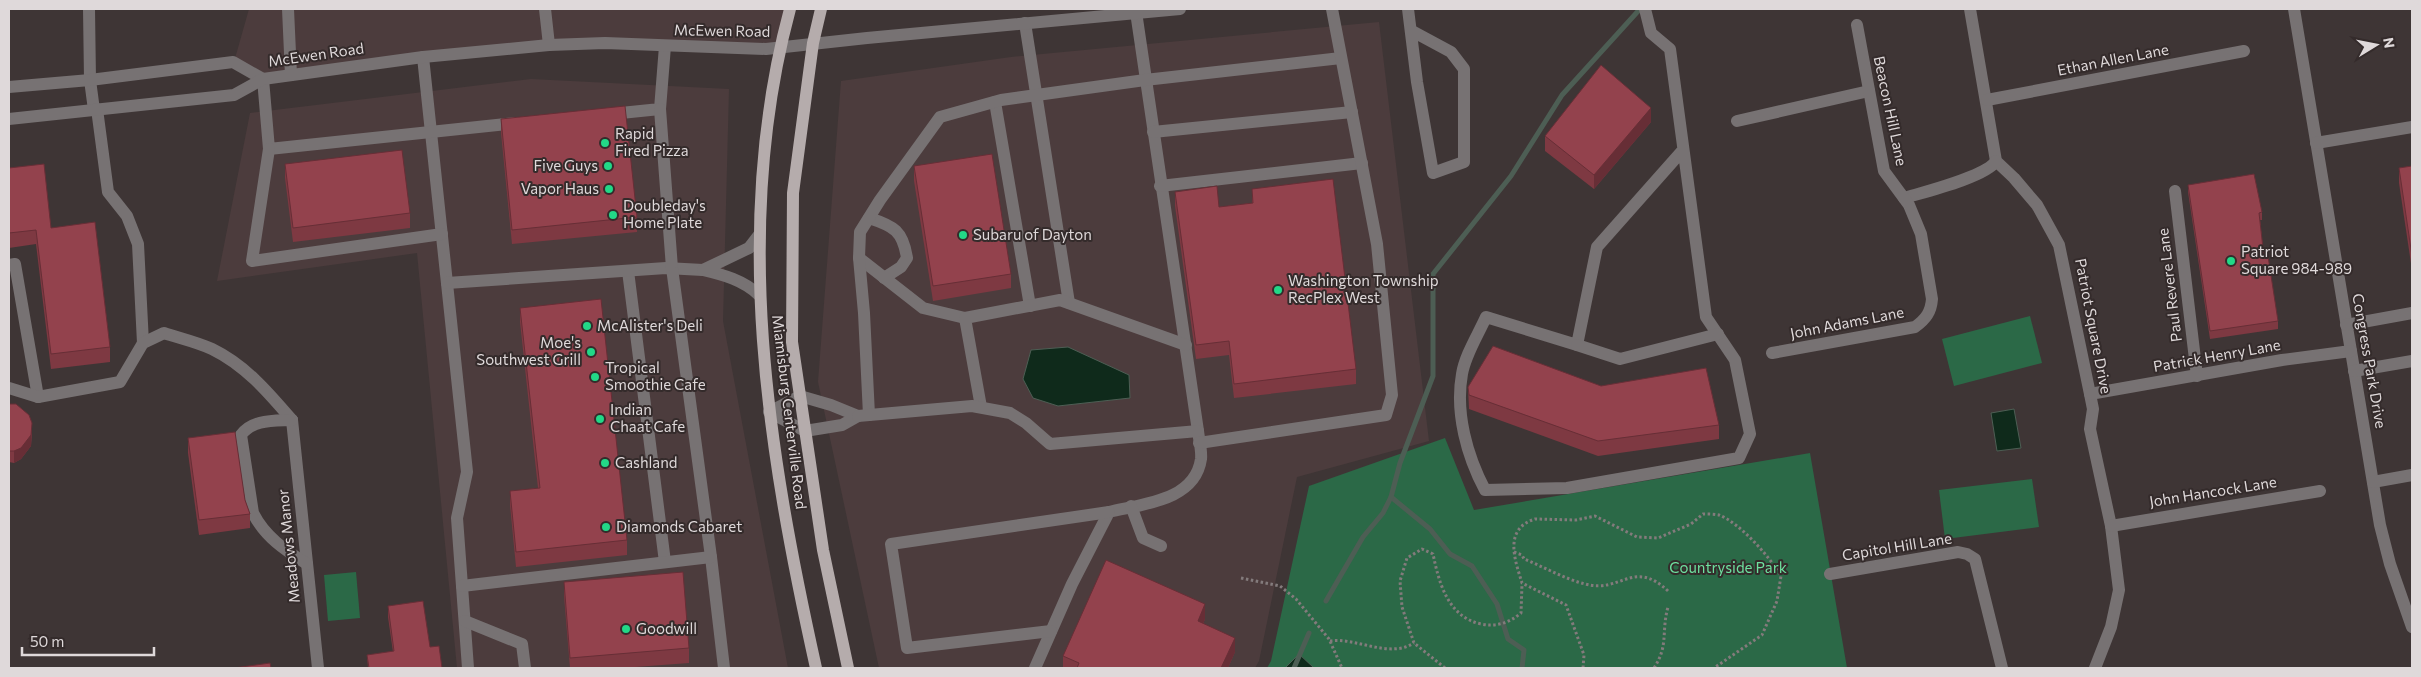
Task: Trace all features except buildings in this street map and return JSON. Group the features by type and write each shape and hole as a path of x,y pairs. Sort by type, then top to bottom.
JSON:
{"main road":[{"name":"Miamisburg Centerville Road","path":"790,9 780,47 766,129 759,235 759,296 769,412 793,565 816,668"},
{"name":"Miamisburg Centerville Road","path":"821,9 813,43 793,193 792,342 823,550 848,668"}],"street":[{"path":"89,9 90,80 108,192 127,216 138,244 144,343"},
{"path":"288,9 291,75"},
{"path":"545,9 549,45"},
{"name":"McEwen Road","path":"9,119 234,95 263,79 423,57 549,45 606,43 742,50 1150,10 1180,9"},
{"path":"769,412 805,431 842,425 863,416 972,406 981,407 1010,413 1050,444 1198,437 1386,415 1392,395 1378,244 1332,9"},
{"path":"1408,9 1417,82 1433,174 1464,162 1464,69 1451,52 1412,31"},
{"path":"1645,9 1651,33 1670,49 1706,317 1718,334 1736,360 1750,434 1739,458 1567,488 1485,490 1476,474 1460,418 1462,373 1486,317 1620,359 1718,334"},
{"path":"1904,198 1956,182 1992,167 1996,161 1970,9"},
{"name":"Congress Park Drive","path":"2294,9 2373,482 2390,564 2412,627"},
{"path":"1051,630 908,648 891,544 1109,512 1169,497 1184,490 1195,475 1201,458 1136,12"},
{"path":"1025,23 1069,303"},
{"name":"Beacon Hill Lane","path":"1857,25 1884,171 1904,198 1920,234 1932,299 1932,308 1926,319"},
{"path":"665,46 660,109 672,268 712,557 724,668"},
{"name":"Ethan Allen Lane","path":"1987,100 2244,51"},
{"path":"423,57 468,472 456,518 468,668"},
{"path":"863,416 864,313 859,258 860,232 940,117 995,102 1145,80 1341,58"},
{"name":"McEwen Road","path":"9,87 90,80 234,62 263,79"},
{"path":"263,79 269,150 252,261 442,234"},
{"path":"1737,121 1869,91"},
{"path":"995,102 1030,306"},
{"path":"600,115 660,109"},
{"path":"1153,132 1352,112"},
{"path":"269,150 432,130 531,121"},
{"path":"2316,143 2412,127"},
{"path":"1578,345 1598,247 1683,150"},
{"name":"Patriot Square Drive","path":"1996,161 2014,178 2037,205 2059,245 2093,409 2090,429 2111,526 2119,590 2111,628 2095,668"},
{"path":"1160,186 1362,162"},
{"name":"Paul Revere Lane","path":"2175,191 2197,376"},
{"path":"869,218 888,224 898,232 905,243 907,258 901,268 884,278"},
{"path":"703,270 748,248 759,235"},
{"path":"859,258 923,308 965,318 1060,300 1186,345"},
{"path":"9,265 15,264 38,397"},
{"path":"447,283 672,268 703,270 729,276 752,289 759,296"},
{"path":"628,271 665,562"},
{"path":"2346,325 2412,313"},
{"path":"965,318 981,407"},
{"name":"John Adams Lane","path":"1772,354 1915,327 1926,319"},
{"path":"9,388 38,397 120,382 144,343 164,333 211,348 261,383 292,420"},
{"name":"Patrick Henry Lane","path":"2090,394 2282,360 2351,351"},
{"path":"2354,371 2412,361"},
{"path":"769,412 800,396 831,404 863,416"},
{"path":"292,420 253,425 246,428 241,434 253,513 259,524 281,548 307,564"},
{"name":"Meadows Manor","path":"292,420 318,668"},
{"path":"2373,482 2412,475"},
{"name":"John Hancock Lane","path":"2111,526 2320,491"},
{"path":"1131,506 1143,538 1161,546"},
{"path":"1035,668 1092,543 1109,512"},
{"name":"Capitol Hill Lane","path":"1830,574 1958,552 1967,554 1974,559 2002,668"},
{"path":"462,586 712,557"},
{"path":"464,621 522,644 525,668"}],"path":[{"path":"1445,668 1414,643 1402,607 1400,581 1408,558 1422,549 1433,554 1438,576 1452,608 1468,621 1490,626 1510,622 1521,613 1523,599 1522,584 1513,541 1518,530 1534,519 1576,520 1595,516 1637,537 1658,538 1691,524 1703,514 1718,515 1742,531 1776,567 1781,576 1777,601 1762,635 1714,668"},
{"path":"1514,552 1522,555 1524,559 1586,585 1619,582 1645,576 1656,579 1668,590"},
{"path":"1241,578 1280,586 1296,599 1330,641 1342,668"},
{"path":"1522,584 1566,605 1584,655 1582,668"},
{"path":"1654,668 1663,653 1664,623 1668,607"},
{"path":"1330,641 1341,639 1382,648 1406,648 1414,643"}],"shaded area":[{"path":"249,9 790,9 780,47 605,43 263,79 234,62"},
{"path":"1379,22 1429,441 1297,477 1259,661 1255,668 879,668 818,382 841,81 1011,57"},
{"path":"531,79 729,89 723,321 788,668 457,668 417,253 217,281 250,113"},
{"path":"1068,347 1129,375 1130,398 1058,406 1033,398 1023,379 1031,350"},
{"path":"2014,409 2021,448 1997,451 1991,413"},
{"path":"1299,654 1314,668 1285,668"}],"green space":[{"path":"2030,316 2042,363 1954,386 1942,339"},
{"name":"Countryside Park","path":"1445,438 1474,510 1810,453 1847,668 1267,668 1271,661 1309,486"},
{"path":"2032,479 2039,527 1945,539 1939,490"},
{"path":"356,572 360,618 328,621 324,575"}],"waterway":[{"path":"1326,601 1363,537 1383,513 1391,497 1400,463 1433,376 1433,274 1511,176 1562,95 1640,9"},
{"path":"1391,497 1430,529 1450,554 1472,566 1497,604 1508,639 1524,650 1522,668"},
{"path":"1294,668 1309,633"}],"place":[{"name":"Rapid Fired Pizza","path":"605,143"},
{"name":"Five Guys","path":"608,166"},
{"name":"Vapor Haus","path":"609,189"},
{"name":"Doubleday's Home Plate","path":"613,215"},
{"name":"Subaru of Dayton","path":"963,235"},
{"name":"Patriot Square 984-989","path":"2231,261"},
{"name":"Washington Township RecPlex West","path":"1278,290"},
{"name":"McAlister's Deli","path":"587,326"},
{"name":"Moe's Southwest Grill","path":"591,352"},
{"name":"Tropical Smoothie Cafe","path":"595,377"},
{"name":"Indian Chaat Cafe","path":"600,419"},
{"name":"Cashland","path":"605,463"},
{"name":"Diamonds Cabaret","path":"606,527"},
{"name":"Goodwill","path":"626,629"}]}
